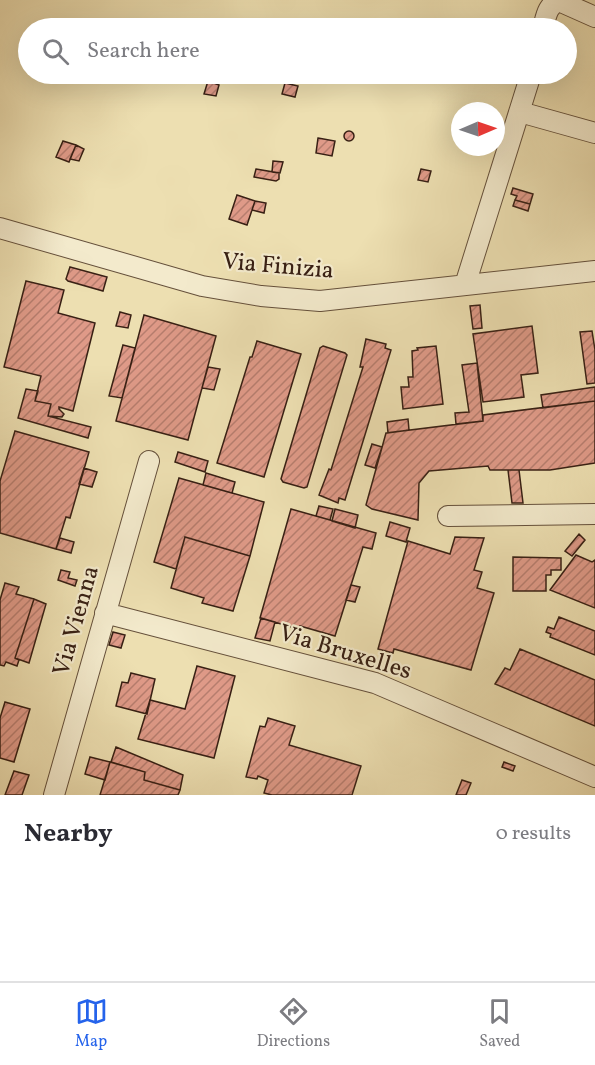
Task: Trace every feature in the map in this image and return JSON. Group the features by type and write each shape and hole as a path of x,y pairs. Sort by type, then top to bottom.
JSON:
{"street":[{"path":"546,18 553,3 559,1 595,17"},
{"path":"465,285 528,84"},
{"path":"520,112 595,133"},
{"name":"Via Finizia","path":"0,228 202,286 261,296 320,301 595,271"},
{"name":"Via Vienna","path":"54,795 149,461"},
{"path":"448,516 595,514"},
{"name":"Via Bruxelles","path":"105,613 375,683 595,777"}],"building":[{"path":"207,84 219,85 216,96 204,94"},
{"path":"285,84 298,86 295,97 282,94"},
{"path":"349,131 353,132 353,140 349,141 345,140 344,136 345,132"},
{"path":"318,138 335,141 332,156 316,153"},
{"path":"63,141 76,145 69,162 56,157"},
{"path":"76,145 84,149 79,161 70,159"},
{"path":"273,161 283,162 280,173 272,172"},
{"path":"256,169 279,173 279,179 276,181 254,177"},
{"path":"421,169 431,171 428,182 418,180"},
{"path":"513,188 533,194 530,204 515,200 517,196 511,194"},
{"path":"237,195 255,201 247,225 229,219"},
{"path":"515,200 530,204 528,211 513,206"},
{"path":"255,201 266,203 264,213 252,210"},
{"path":"70,267 107,277 103,291 68,281 66,279"},
{"path":"26,281 64,290 58,313 95,323 73,411 59,407 64,414 62,417 48,416 51,404 35,401 41,376 4,367"},
{"path":"480,305 482,328 473,329 470,306"},
{"path":"120,312 131,315 128,328 116,326"},
{"path":"144,315 216,336 188,440 116,421"},
{"path":"532,326 538,373 521,375 524,397 483,402 473,334"},
{"path":"592,331 595,350 595,383 587,384 580,332"},
{"path":"366,339 386,344 385,348 391,350 345,500 339,498 338,503 319,495 329,469 331,470 363,367 360,367"},
{"path":"257,341 301,354 264,477 217,463"},
{"path":"123,345 135,348 122,398 109,396"},
{"path":"323,346 347,355 307,487 304,488 283,482 281,479 320,348"},
{"path":"436,346 443,404 403,409 401,387 409,387 408,377 413,377 412,351 418,350 417,348"},
{"path":"477,363 483,421 456,424 455,413 469,412 462,365"},
{"path":"208,367 220,369 214,390 202,388"},
{"path":"595,387 595,401 543,408 541,395"},
{"path":"26,389 38,391 35,401 51,404 48,416 91,427 88,438 18,418"},
{"path":"595,401 595,463 550,470 490,470 488,466 429,471 419,483 418,520 372,509 366,505 386,433 483,421 483,415"},
{"path":"408,419 409,430 388,433 387,422"},
{"path":"15,431 89,452 70,518 66,517 56,549 0,533 0,481"},
{"path":"372,444 382,447 375,468 365,465"},
{"path":"178,452 208,461 205,472 175,462"},
{"path":"84,468 97,472 92,487 79,484"},
{"path":"508,470 519,470 523,503 512,503"},
{"path":"206,473 235,482 232,493 203,485"},
{"path":"179,478 264,502 250,556 185,537 176,569 154,562"},
{"path":"319,506 333,509 330,520 316,516"},
{"path":"291,509 376,533 372,549 363,547 335,636 260,618"},
{"path":"335,509 358,515 355,528 332,521"},
{"path":"390,522 410,528 406,542 386,536"},
{"path":"579,534 585,540 572,556 565,551"},
{"path":"185,537 250,556 233,611 202,603 204,598 171,588"},
{"path":"455,537 484,538 474,570 482,572 477,588 494,593 471,670 394,649 393,653 378,649 408,541 450,554"},
{"path":"60,538 74,542 71,553 56,549"},
{"path":"576,555 592,562 595,560 595,608 550,590"},
{"path":"513,557 561,558 561,570 551,570 551,575 546,575 546,591 513,591"},
{"path":"61,570 70,572 68,578 77,580 75,586 58,580"},
{"path":"5,583 19,587 16,594 34,599 15,658 19,660 17,666 6,662 4,666 0,665 0,600"},
{"path":"351,585 360,587 355,602 346,600"},
{"path":"34,599 46,604 29,663 15,658"},
{"path":"559,617 595,631 595,655 550,637 551,634 546,632 548,627 554,629"},
{"path":"261,618 275,622 270,641 255,638"},
{"path":"113,632 125,635 121,648 109,645"},
{"path":"520,649 595,680 595,726 495,684 505,668 510,670"},
{"path":"197,666 235,676 214,758 138,739 150,700 185,709"},
{"path":"131,673 155,679 147,714 116,706 122,682 128,683"},
{"path":"5,702 30,709 14,762 0,758 0,718"},
{"path":"268,718 295,726 289,745 361,766 352,795 272,795 264,793 268,780 258,776 257,779 246,777 260,726 265,727"},
{"path":"116,747 183,775 180,790 144,780 145,772 111,762"},
{"path":"90,757 110,762 105,780 85,774"},
{"path":"110,762 145,772 144,780 180,790 178,795 100,795"},
{"path":"504,762 515,766 513,771 502,767"},
{"path":"14,771 29,775 22,795 5,795"},
{"path":"462,780 471,783 466,795 456,795"}]}
